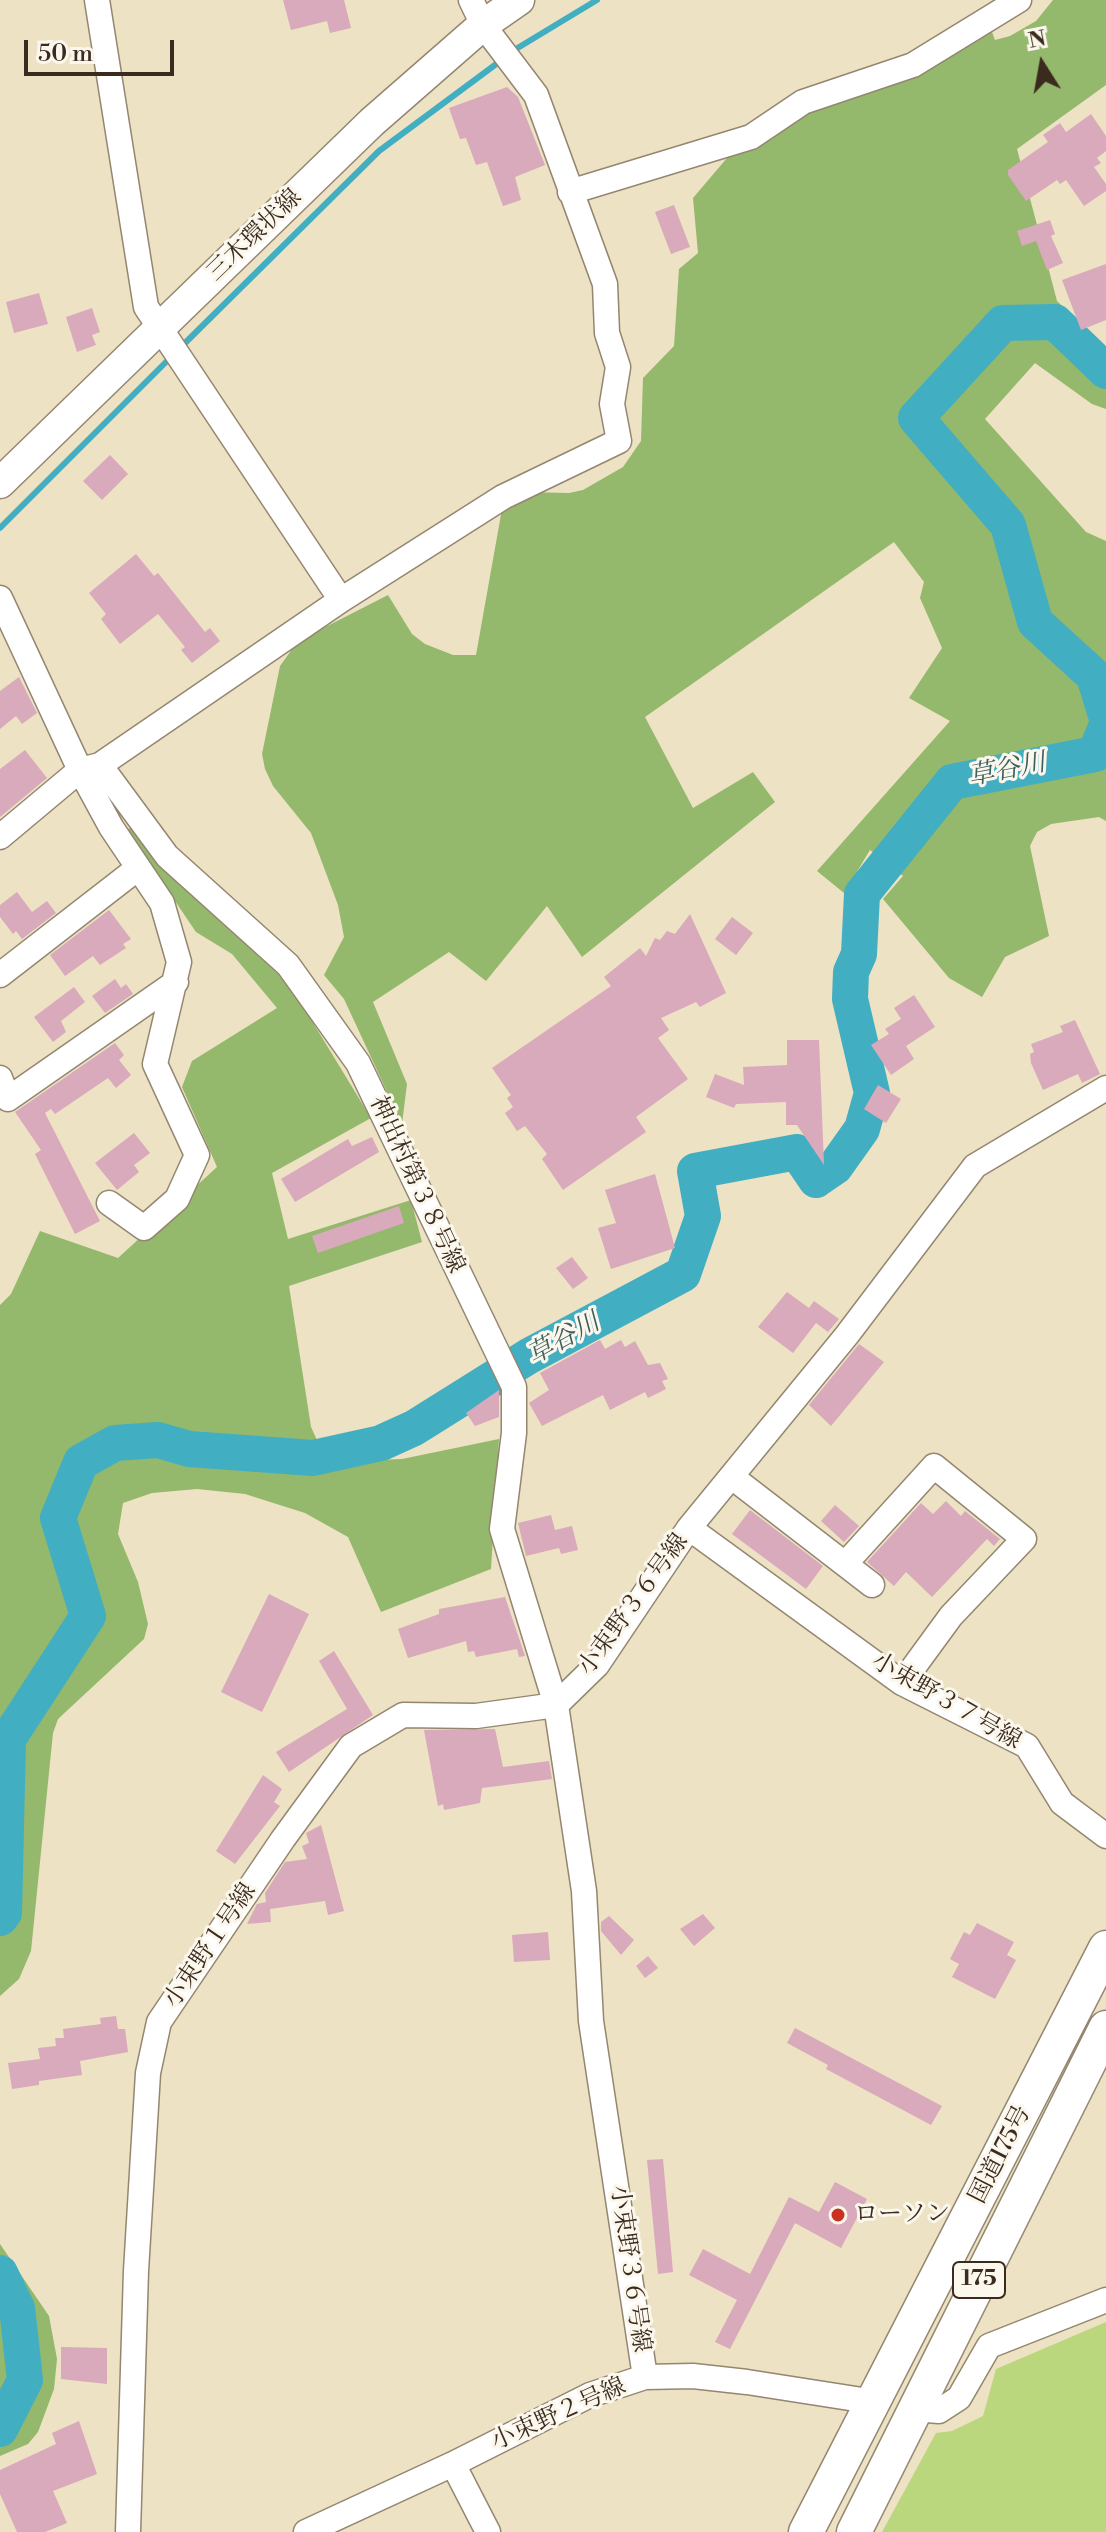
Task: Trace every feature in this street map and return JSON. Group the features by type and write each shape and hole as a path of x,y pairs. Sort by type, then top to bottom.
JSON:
{"highway":[{"name":"国道175号","path":"806,2532 1106,1948"},
{"name":"国道175号","path":"854,2532 1106,2028"}],"main road":[{"name":"三木環状線","path":"0,483 372,122 477,12 519,0"}],"street":[{"path":"97,0 146,307 341,600"},
{"path":"570,192 751,137 803,102 913,65 1019,0"},
{"path":"0,837 90,768 341,600 503,497 619,441 612,404 618,367 607,333 605,284 536,95 477,12"},
{"path":"0,598 90,768 138,868 162,903 179,962 155,1064 197,1155 177,1199 144,1228 109,1203"},
{"name":"神出村第３８号線","path":"90,768 167,856 288,965 358,1063 514,1387 514,1433 502,1529 556,1705"},
{"path":"0,975 138,868"},
{"path":"0,1078 8,1099 176,982"},
{"name":"小束野３６号線","path":"645,2377 591,2021 584,1891 556,1705 597,1665 689,1528 856,1324 975,1166 1106,1088"},
{"path":"845,1564 934,1466 1024,1539 951,1616 902,1683"},
{"path":"732,1477 872,1585"},
{"name":"小束野３７号線","path":"689,1528 902,1683 1027,1746 1043,1767 1062,1803 1106,1836"},
{"name":"小束野１号線","path":"128,2532 136,2271 147,2088 159,2022 283,1839 351,1746 403,1715 476,1716 556,1705"},
{"path":"915,2409 939,2411 959,2398 989,2346 1106,2300"},
{"path":"953,2332 961,2351 983,2358"},
{"name":"小束野２号線","path":"306,2532 453,2464 590,2395 645,2377 693,2376 875,2402"},
{"path":"453,2464 488,2532"}],"green space":[{"path":"1053,0 1106,0 1106,85 1017,149 1057,301 1106,349 1106,409 1092,404 1035,363 985,419 1086,532 1106,541 1106,821 1099,817 1051,824 1037,832 1030,846 1049,936 1005,957 982,997 949,978 883,899 903,876 870,850 844,893 817,871 950,721 909,698 942,648 920,598 924,582 894,542 645,717 693,808 753,772 775,802 582,957 547,906 486,981 449,952 373,1002 407,1084 402,1124 344,999 324,975 344,937 338,905 311,833 273,786 265,769 262,754 280,666 298,641 388,595 412,634 425,644 453,655 476,655 502,509 526,492 569,493 583,490 623,467 641,441 643,378 674,346 679,269 698,253 693,198 727,158 808,106 992,32 995,40 1010,36 1036,21"},
{"path":"135,824 221,921 290,985 371,1118 272,1173 288,1239 411,1200 422,1242 289,1286 311,1427 327,1462 402,1459 499,1439 491,1569 381,1612 348,1537 305,1513 245,1494 197,1489 152,1493 123,1503 118,1534 138,1582 148,1624 144,1639 58,1719 53,1733 31,1951 19,1979 0,1996 0,1305 11,1294 40,1231 118,1258 217,1167 182,1087 192,1061 277,1008 232,954 196,932 127,830"},
{"path":"0,2244 49,2316 57,2359 54,2389 38,2432 28,2444 0,2456"},
{"path":"1106,2322 1106,2532 882,2532 936,2433 952,2431 983,2416 996,2369"}],"building":[{"path":"283,0 344,0 351,28 330,33 327,21 291,30"},
{"path":"507,87 518,97 545,165 515,177 521,200 503,206 487,162 476,165 466,138 460,139 449,108"},
{"path":"1091,114 1106,136 1106,151 1097,158 1101,163 1094,167 1106,184 1106,191 1084,206 1066,180 1060,184 1057,180 1026,201 1008,175 1008,170 1048,142 1043,135 1060,123 1066,132"},
{"path":"674,205 690,247 671,254 655,212"},
{"path":"1050,220 1055,234 1051,236 1063,263 1047,270 1036,241 1022,246 1017,231"},
{"path":"1106,264 1106,320 1081,330 1062,280"},
{"path":"39,293 48,324 14,333 6,302"},
{"path":"92,308 100,332 92,335 96,345 77,352 66,317"},
{"path":"110,455 128,474 102,500 83,481"},
{"path":"136,554 154,576 158,573 205,632 210,628 220,641 192,663 181,650 185,647 158,614 120,644 101,619 106,614 89,593"},
{"path":"19,677 37,713 22,724 16,716 0,729 0,691"},
{"path":"25,750 47,778 0,817 0,769"},
{"path":"17,892 32,912 47,901 56,913 22,939 16,931 13,934 0,917 0,905"},
{"path":"109,910 131,939 123,944 126,948 100,965 93,956 65,976 50,955"},
{"path":"690,914 726,993 700,1007 696,1002 661,1018 669,1030 658,1038 688,1079 636,1117 646,1132 563,1190 542,1159 547,1154 525,1126 517,1131 505,1113 513,1107 507,1098 511,1095 492,1068 611,986 604,977 640,948 646,956 655,938 660,940 667,931 675,934"},
{"path":"732,917 753,933 736,955 715,939"},
{"path":"115,979 121,988 126,984 133,994 105,1013 92,996"},
{"path":"74,987 85,1002 61,1021 66,1032 53,1042 34,1017"},
{"path":"914,995 935,1027 906,1046 914,1059 891,1075 871,1045 889,1034 885,1029 901,1019 894,1008"},
{"path":"1075,1020 1100,1074 1082,1083 1078,1074 1043,1090 1031,1063 1030,1054 1034,1052 1031,1044 1063,1032 1060,1026"},
{"path":"787,1040 819,1040 824,1165 797,1125 786,1125 786,1102 736,1104 734,1108 706,1097 715,1074 744,1085 743,1067 787,1065"},
{"path":"115,1043 124,1055 119,1060 131,1075 116,1088 108,1078 55,1114 51,1109 45,1113 100,1221 75,1234 35,1154 41,1150 15,1112"},
{"path":"878,1085 901,1099 886,1123 864,1109"},
{"path":"134,1133 150,1153 134,1165 139,1172 117,1190 95,1163"},
{"path":"372,1137 379,1152 295,1202 281,1179 348,1139 352,1146"},
{"path":"655,1174 675,1248 611,1269 598,1228 616,1223 605,1190"},
{"path":"399,1206 404,1223 318,1253 312,1236"},
{"path":"572,1257 588,1278 573,1289 556,1268"},
{"path":"787,1292 809,1308 814,1301 839,1319 828,1332 816,1323 793,1353 758,1327"},
{"path":"600,1340 605,1349 621,1340 625,1347 635,1341 648,1365 660,1363 668,1379 662,1381 666,1389 648,1398 645,1392 610,1410 603,1395 542,1426 529,1403 549,1390 540,1373"},
{"path":"859,1344 884,1362 831,1426 809,1405"},
{"path":"499,1390 499,1417 475,1426 466,1413"},
{"path":"946,1501 961,1516 965,1511 1000,1539 994,1546 987,1539 932,1597 906,1572 894,1586 867,1562 921,1503 933,1514"},
{"path":"835,1505 859,1526 844,1542 821,1521"},
{"path":"750,1510 823,1566 806,1589 732,1534"},
{"path":"551,1515 555,1530 572,1526 578,1550 561,1554 559,1548 526,1556 518,1523"},
{"path":"269,1594 309,1614 262,1712 221,1692"},
{"path":"505,1597 525,1656 519,1657 517,1649 476,1657 474,1651 468,1652 466,1641 408,1658 398,1629 439,1614 439,1609"},
{"path":"334,1651 373,1715 289,1772 276,1752 347,1709 319,1661"},
{"path":"495,1729 503,1767 549,1761 552,1779 482,1788 480,1803 444,1810 443,1804 438,1806 424,1730"},
{"path":"263,1775 282,1789 274,1802 280,1806 235,1864 216,1851"},
{"path":"321,1825 344,1911 328,1915 325,1901 270,1909 271,1922 247,1924 257,1904 266,1902 265,1893 285,1862 307,1859 302,1846 309,1843 306,1833"},
{"path":"703,1914 715,1928 694,1946 680,1929"},
{"path":"609,1916 634,1940 621,1955 601,1931 601,1922"},
{"path":"977,1923 1014,1942 1007,1955 1016,1960 995,1999 952,1977 959,1964 950,1959 964,1932 970,1935"},
{"path":"548,1932 550,1960 514,1962 512,1935"},
{"path":"648,1956 658,1968 645,1978 636,1966"},
{"path":"116,2016 118,2029 125,2029 128,2052 80,2061 82,2075 39,2081 39,2085 12,2089 8,2063 40,2059 38,2048 56,2046 55,2038 64,2038 63,2029 101,2024 100,2018"},
{"path":"795,2028 942,2106 931,2125 826,2069 828,2065 787,2043"},
{"path":"663,2159 673,2272 658,2274 647,2160"},
{"path":"835,2182 867,2199 841,2248 795,2223 730,2349 715,2342 737,2300 689,2275 703,2249 750,2274 789,2197 819,2212"},
{"path":"61,2347 107,2348 107,2384 61,2379"},
{"path":"79,2421 97,2474 53,2491 67,2523 45,2532 17,2532 0,2494 0,2470 56,2444 52,2433"}],"waterway":[{"path":"511,52 597,0"},
{"path":"181,347 379,151 503,59"},
{"name":"草谷川","path":"1106,371 1055,322 1003,323 916,418 1008,525 1035,622 1094,676 1106,715"},
{"path":"0,528 173,355"},
{"name":"草谷川","path":"0,1918 4,1913 8,1739 88,1616 58,1518 81,1462 115,1443 158,1440 189,1449 313,1458 381,1443 414,1428 529,1356 683,1274 703,1216 695,1171 797,1152 816,1180 835,1167 862,1129 872,1093 850,999 851,972 859,954 862,894 952,782 1095,754 1106,727"},
{"name":"草谷川","path":"0,2273 17,2308 25,2380 0,2429"}],"place":[{"name":"ローソン","path":"838,2215"}]}
